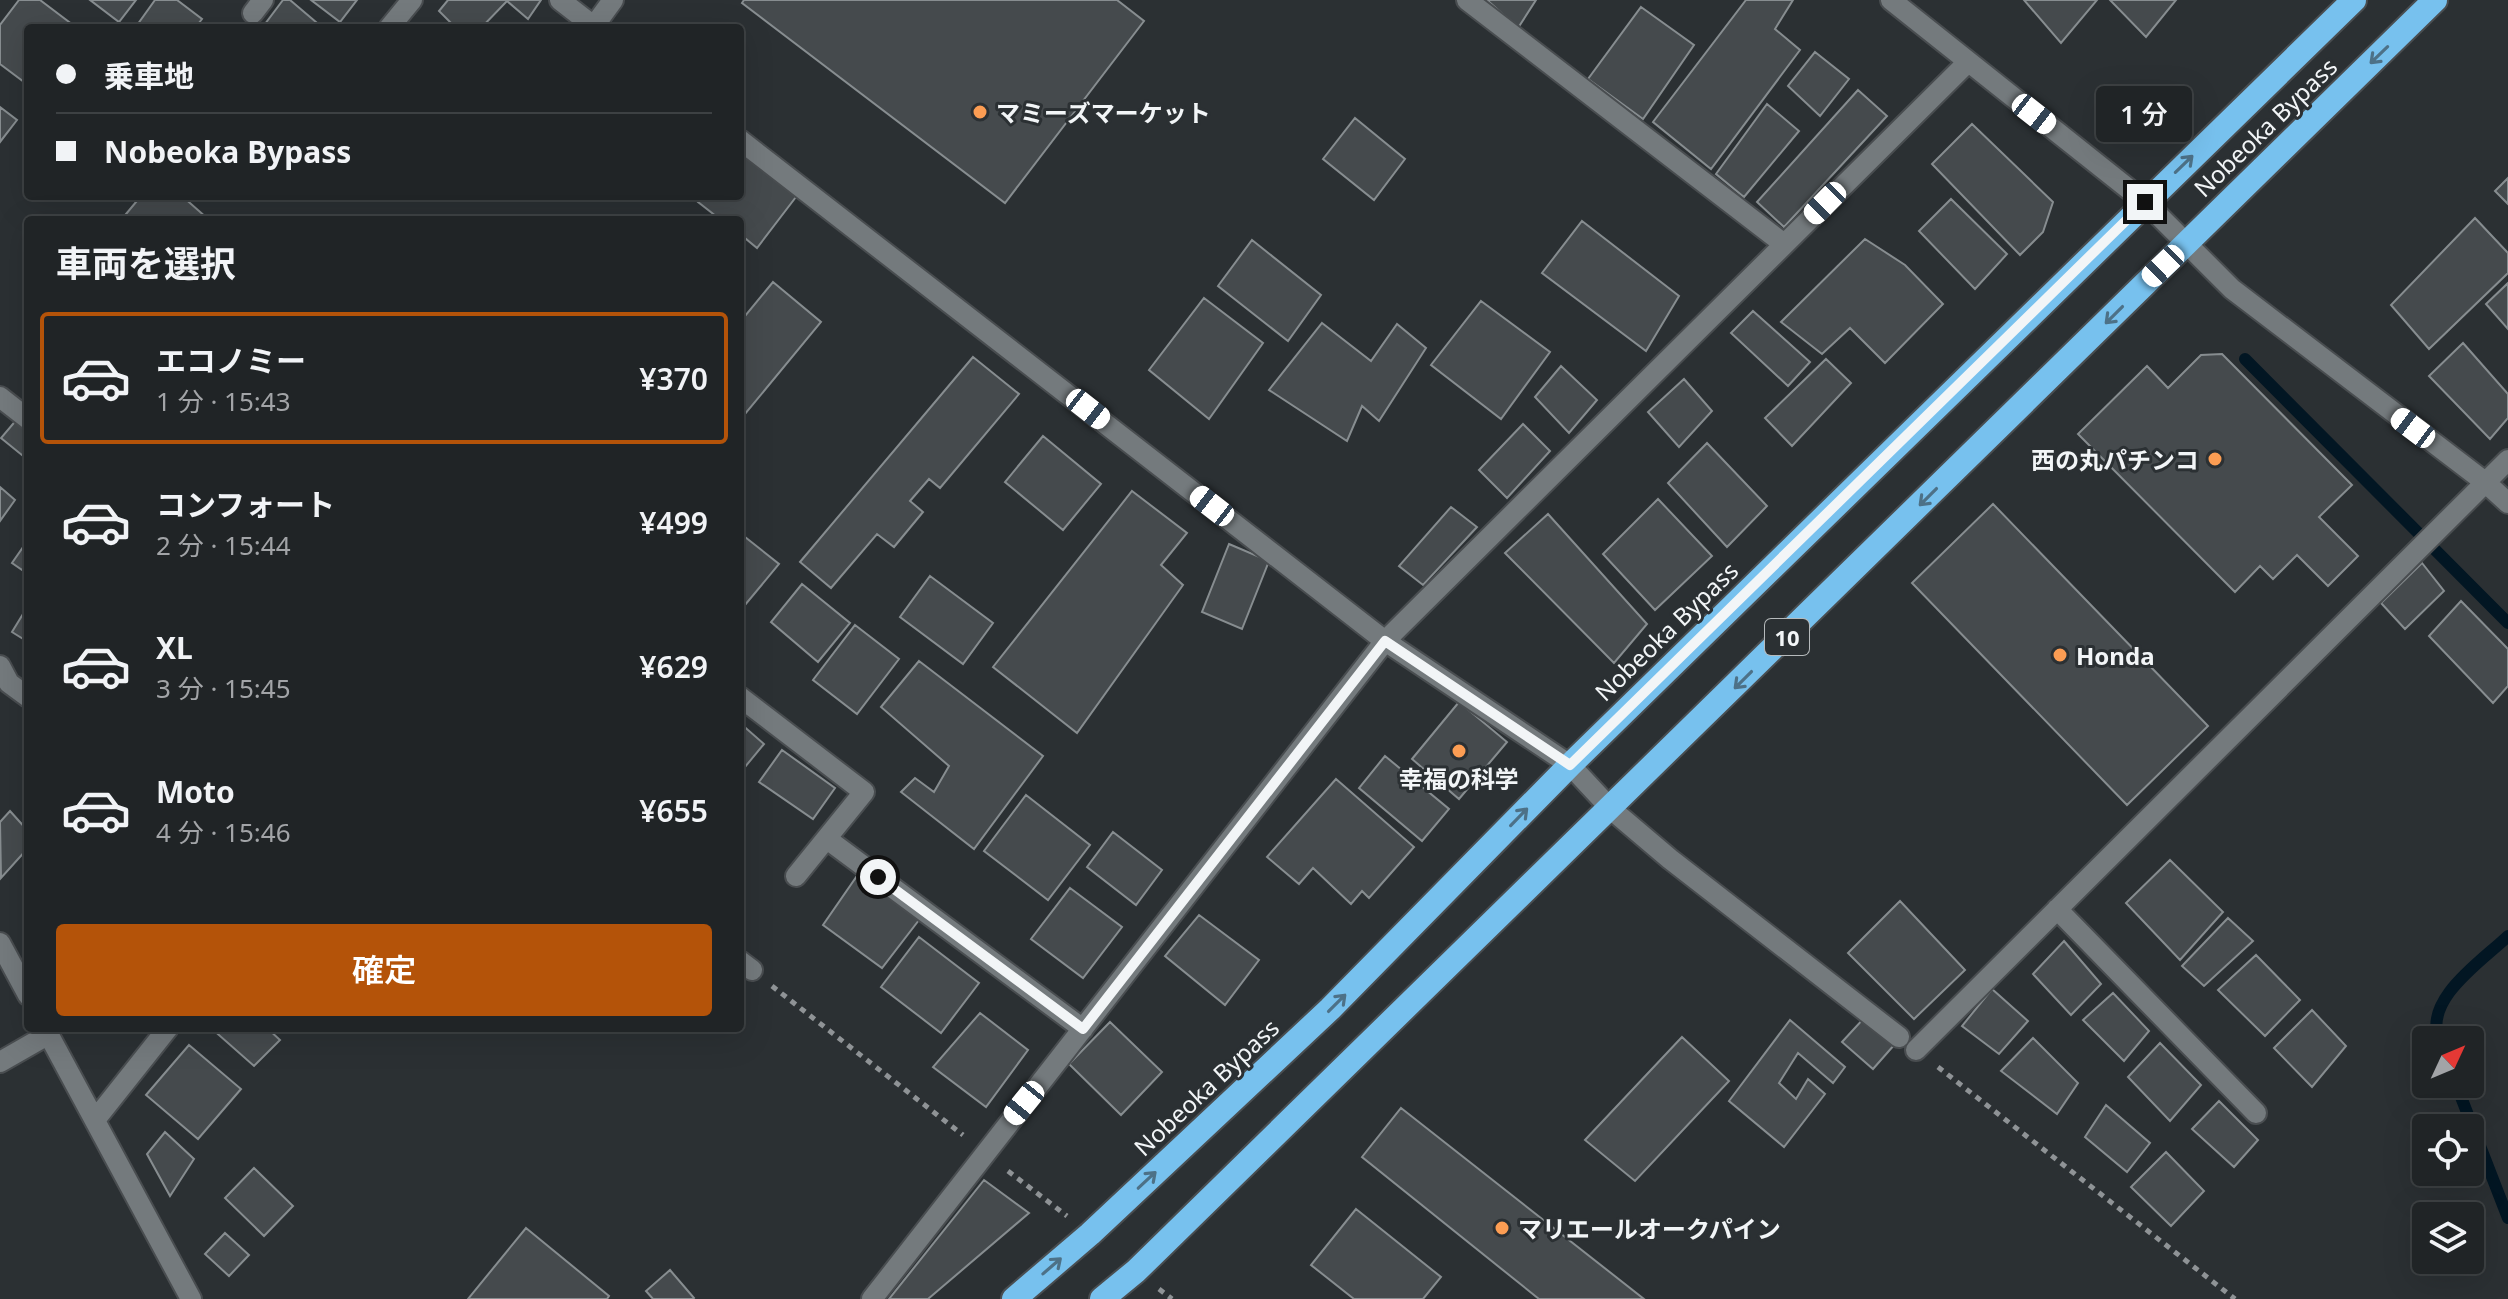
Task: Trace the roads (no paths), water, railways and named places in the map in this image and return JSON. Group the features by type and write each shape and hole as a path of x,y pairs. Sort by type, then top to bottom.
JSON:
{"highway":[{"name":"Nobeoka Bypass","path":"1014,1299 1090,1234 1330,1009 1570,765 2354,0"},
{"name":"Nobeoka Bypass","path":"1102,1299 1136,1271 1611,809 2435,0"}],"street":[{"path":"392,24 412,0"},
{"path":"560,0 591,24"},
{"path":"597,24 613,0"},
{"path":"1467,0 1784,244"},
{"path":"1891,0 2145,202 2232,289 2485,482 2508,503"},
{"path":"872,1299 1385,641 1968,62"},
{"path":"744,143 1385,641 1570,765 1611,809 1907,1044 2057,909 2508,460"},
{"path":"0,397 24,416"},
{"path":"0,666 9,683 24,694"},
{"path":"744,700 864,792 796,876"},
{"path":"827,839 1083,1029"},
{"path":"2057,909 2256,1113"},
{"path":"0,943 24,988"},
{"path":"0,1062 45,1032"},
{"path":"48,1032 191,1299"},
{"path":"95,1120 165,1032"}],"waterway":[{"path":"2245,359 2508,623"},
{"path":"2436,1026 2439,1010 2458,982 2508,936"},
{"path":"2461,1098 2508,1218"}],"place":[{"name":"マミーズマーケット","path":"980,112"},
{"name":"西の丸パチンコ","path":"2215,459"},
{"name":"Honda","path":"2060,655"},
{"name":"幸福の科学","path":"1459,751"},
{"name":"マリエールオークパイン","path":"1502,1228"}]}
